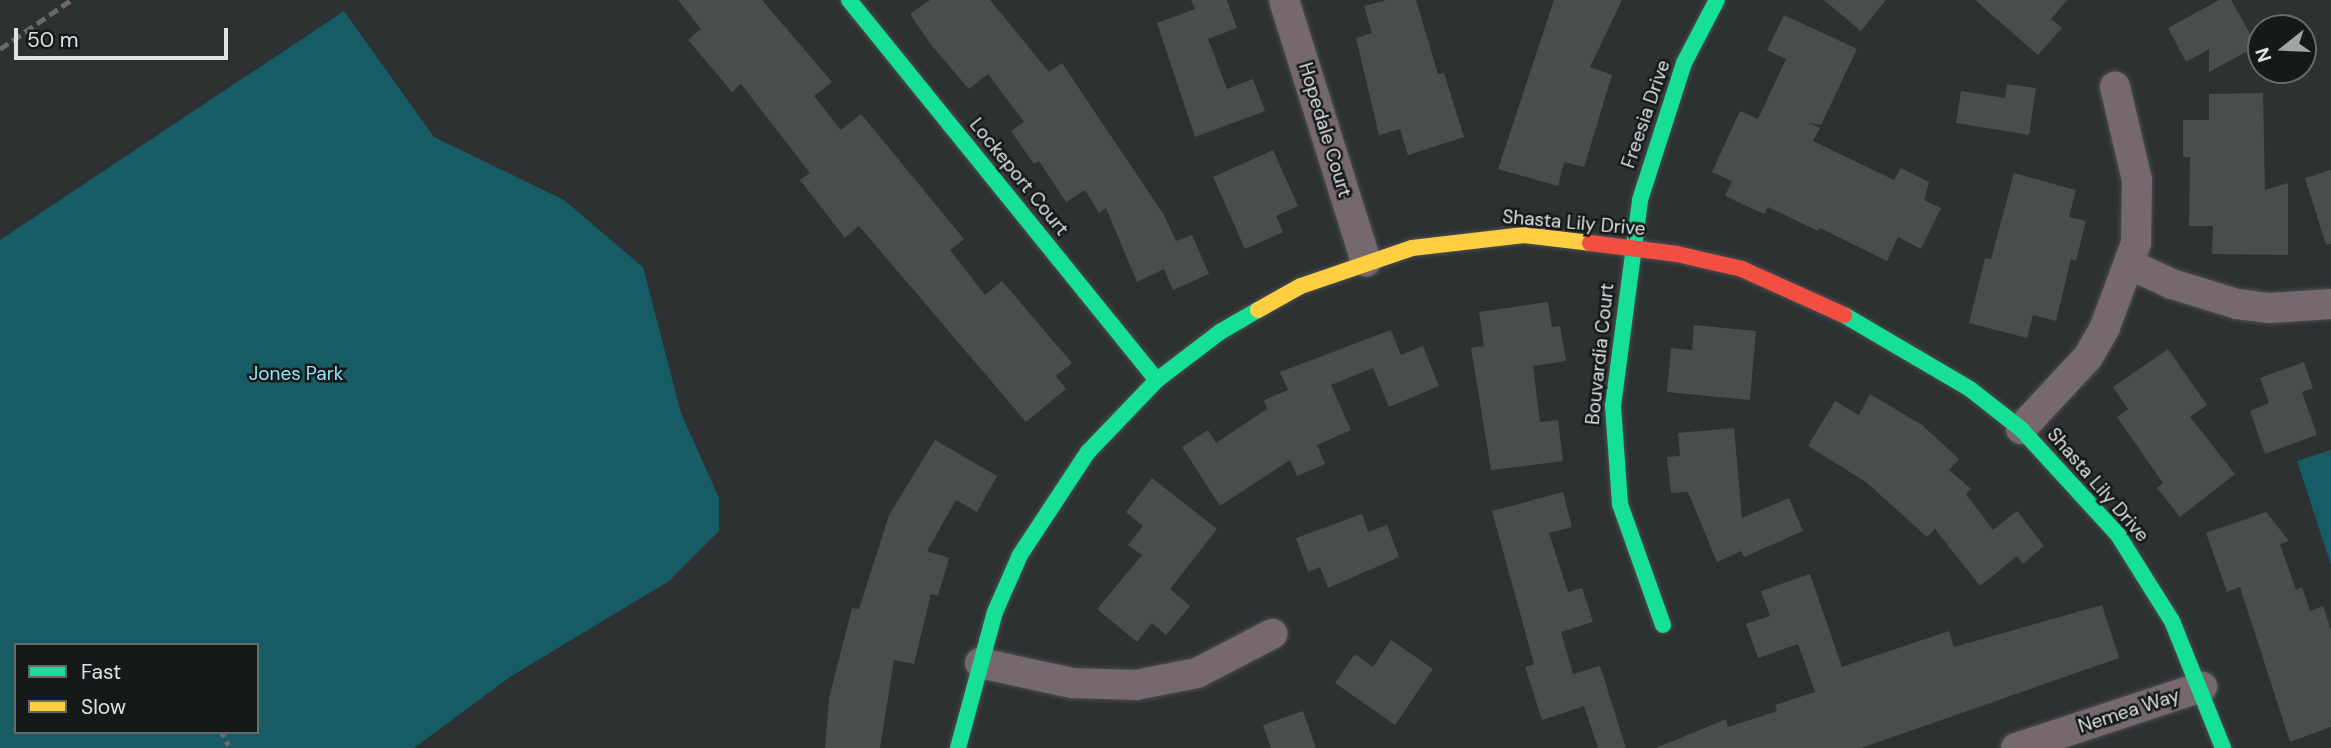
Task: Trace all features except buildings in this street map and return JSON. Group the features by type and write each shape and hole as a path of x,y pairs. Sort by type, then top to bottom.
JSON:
{"street":[{"name":"Lockeport Court","path":"849,0 1157,380"},
{"name":"Hopedale Court","path":"1284,0 1366,261"},
{"name":"Freesia Drive","path":"1633,248 1640,200 1661,124 1684,64 1717,0"},
{"path":"2021,429 2088,357 2105,327 2129,264 2139,211 2137,180 2115,87"},
{"name":"Shasta Lily Drive","path":"958,748 980,663 1005,589 1051,502 1088,452 1157,380 1246,316 1301,286 1366,261 1486,237 1524,236 1633,248 1742,269 1810,296 1919,354 2021,429 2118,535 2172,621 2202,687 2223,748"},
{"name":"Bouvardia Court","path":"1633,248 1612,439 1628,535 1663,625"},
{"path":"2129,264 2172,284 2236,304 2281,308 2331,304"},
{"path":"980,663 1072,683 1136,685 1197,673 1272,634"},
{"name":"Nemea Way","path":"2016,748 2202,687"}],"green space":[{"name":"Jones Park","path":"344,11 434,137 564,200 643,267 681,413 719,498 719,531 669,581 510,677 414,748 0,748 0,240"},
{"path":"2331,450 2331,565 2297,461"}],"railway":[{"path":"0,49 71,0"}],"traffic: fast":[{"path":"849,0 1157,380"},
{"path":"1663,625 1620,504 1613,406 1640,200 1684,63 1717,0"},
{"path":"958,748 995,612 1020,555 1088,452 1157,380 1220,332 1258,310"},
{"path":"1844,315 1970,389 2021,429 2118,535 2172,621 2223,748"}],"traffic: slow":[{"path":"1258,310 1301,286 1412,248 1524,235 1590,243"}],"traffic: jam":[{"path":"1590,243 1677,254 1742,269 1844,315"}]}
